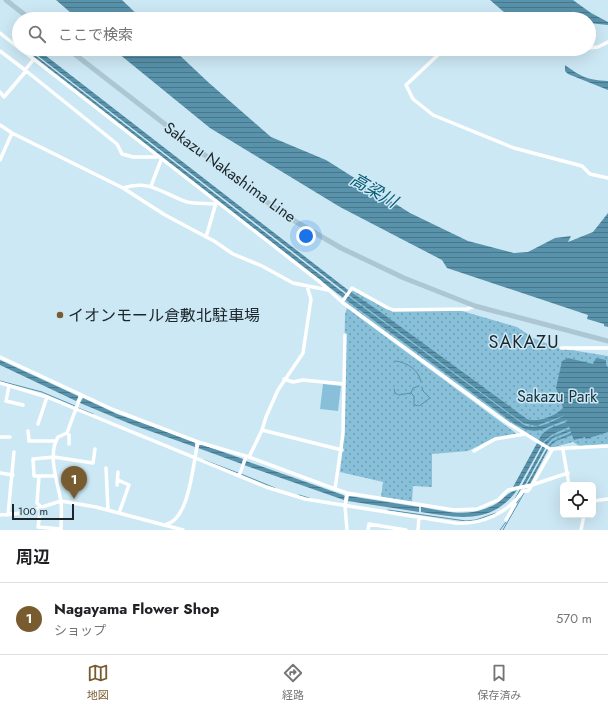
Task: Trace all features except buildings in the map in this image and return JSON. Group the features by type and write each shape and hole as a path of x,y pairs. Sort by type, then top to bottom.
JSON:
{"main road":[{"path":"6,0 21,12"},
{"name":"Sakazu Nakashima Line","path":"77,56 246,187 288,217 341,248 383,269 475,306 608,341"}],"street":[{"path":"0,33 12,42"},
{"path":"596,47 608,42"},
{"path":"0,51 117,144 122,154 133,157 160,158"},
{"path":"30,56 216,203 314,277 328,290 525,434 551,450 608,446"},
{"path":"437,56 406,85 413,99 426,111 514,148 582,166 590,174 608,178"},
{"path":"0,92 4,97 34,59"},
{"path":"0,125 12,133 123,188 159,212 206,237 233,254 262,266 293,283 328,290"},
{"path":"0,160 12,133"},
{"path":"151,186 160,158"},
{"path":"123,188 137,184 151,186 188,202 216,203"},
{"path":"206,237 216,203"},
{"path":"239,476 246,458 262,430 266,416 284,379 303,352 311,299 308,286"},
{"path":"343,301 351,288 354,288 379,304 393,310 465,309 475,306"},
{"path":"336,489 342,450 345,336"},
{"path":"561,348 608,348"},
{"path":"0,357 81,396 114,410 198,442 347,494 420,505 471,510 493,503 512,488 531,485 568,473"},
{"path":"284,379 293,382 303,380 344,384"},
{"path":"0,383 47,397 75,410 266,487 305,499 455,523 473,523 503,512 514,504 520,496"},
{"path":"9,386 6,401 23,405"},
{"path":"69,444 69,436 67,433 81,396"},
{"path":"38,424 47,397"},
{"path":"262,430 342,450"},
{"path":"28,431 28,441 55,441"},
{"path":"39,476 37,503 40,507 38,527 61,530 61,501 55,476 54,457 55,441 62,434 67,433"},
{"path":"474,451 494,440 525,434"},
{"path":"0,437 10,437"},
{"path":"166,524 174,522 178,518 192,479 194,457 198,442"},
{"path":"55,476 34,476 33,459 54,457 93,463 95,449"},
{"path":"506,520 523,491 528,491 551,450"},
{"path":"563,450 569,482"},
{"path":"8,515 14,452"},
{"path":"106,468 108,510"},
{"path":"117,485 118,472"},
{"path":"0,473 13,475"},
{"path":"118,480 128,485 119,513"},
{"path":"347,494 345,505 347,530"},
{"path":"596,501 608,499"},
{"path":"0,516 24,513 61,501 108,510 166,524 183,530"},
{"path":"418,530 419,517"},
{"path":"581,530 583,518"},
{"path":"165,530 166,524"},
{"path":"368,530 369,524 406,530"}],"green space":[{"name":"Sakazu Park","path":"352,290 387,309 462,311 517,327 533,338 559,348 608,356 608,444 579,446 573,442 551,448 509,422 344,302"},
{"name":"Sakazu Park","path":"347,308 517,434 494,438 468,451 432,454 432,487 413,486 412,502 381,497 383,482 340,472 343,448 345,314"},
{"path":"323,384 341,386 338,411 320,409"}],"shaded area":[{"path":"56,0 122,0 135,12 70,12"},
{"path":"490,0 573,0 590,12 504,12"},
{"path":"596,16 608,22 608,25 596,24"},
{"path":"30,56 36,56 345,294 524,425 529,427 539,426 565,415 536,426 523,423 349,295 38,56 46,56 348,290 527,419 536,420 546,418 556,414 563,408 556,388 562,361 568,358 593,364 596,358 606,360 606,366 608,367 608,432 586,439 585,437 574,440 572,435 556,441 550,446 530,484 527,484 549,445 553,441 571,433 571,431 553,438 548,443 525,485 522,485 545,442 553,436 570,429 569,427 553,434 544,441 519,486 513,487 542,434 550,428 567,422 567,420 534,431 521,427 512,422 342,297"},
{"path":"122,56 180,56 271,137 326,160 410,213 468,241 514,253 528,252 555,238 571,236 568,242 593,232 608,213 608,327 604,326 604,324 587,319 588,315 447,268 442,260 340,207 210,128"},
{"path":"565,65 585,77 595,80 608,81 608,90 568,74 565,71"},
{"path":"0,360 78,396 78,398 76,401 0,365"},
{"path":"83,398 117,414 195,442 195,447 133,425 80,403"},
{"path":"200,444 243,459 242,464 198,448"},
{"path":"246,461 343,495 345,496 344,500 244,465"},
{"path":"517,490 497,509 485,514 461,517 421,512 421,507 458,513 476,512 494,505 511,492"},
{"path":"349,496 419,507 419,512 348,501"}],"waterway":[{"path":"395,361 412,367 418,374 421,382"},
{"path":"0,381 42,392 75,406"},
{"path":"394,389 395,393 399,395 411,393 413,388 419,386"},
{"path":"411,393 414,396 414,405 419,406 430,398 423,391 422,387"},
{"path":"78,408 93,414"},
{"path":"204,460 238,473"},
{"path":"241,474 275,488"},
{"path":"515,499 521,488"},
{"path":"503,530 524,493"},
{"path":"299,495 309,498"},
{"path":"516,504 521,496"},
{"path":"388,510 466,521 476,520 496,513"},
{"path":"500,530 506,522"}],"place":[{"name":"イオンモール倉敷北駐車場","path":"60,315"},
{"name":"Nagayama Flower Shop","path":"74,499"}],"district":[{"name":"SAKAZU","path":"524,342"}],"water label":[{"name":"高梁川","path":"374,190"}]}
